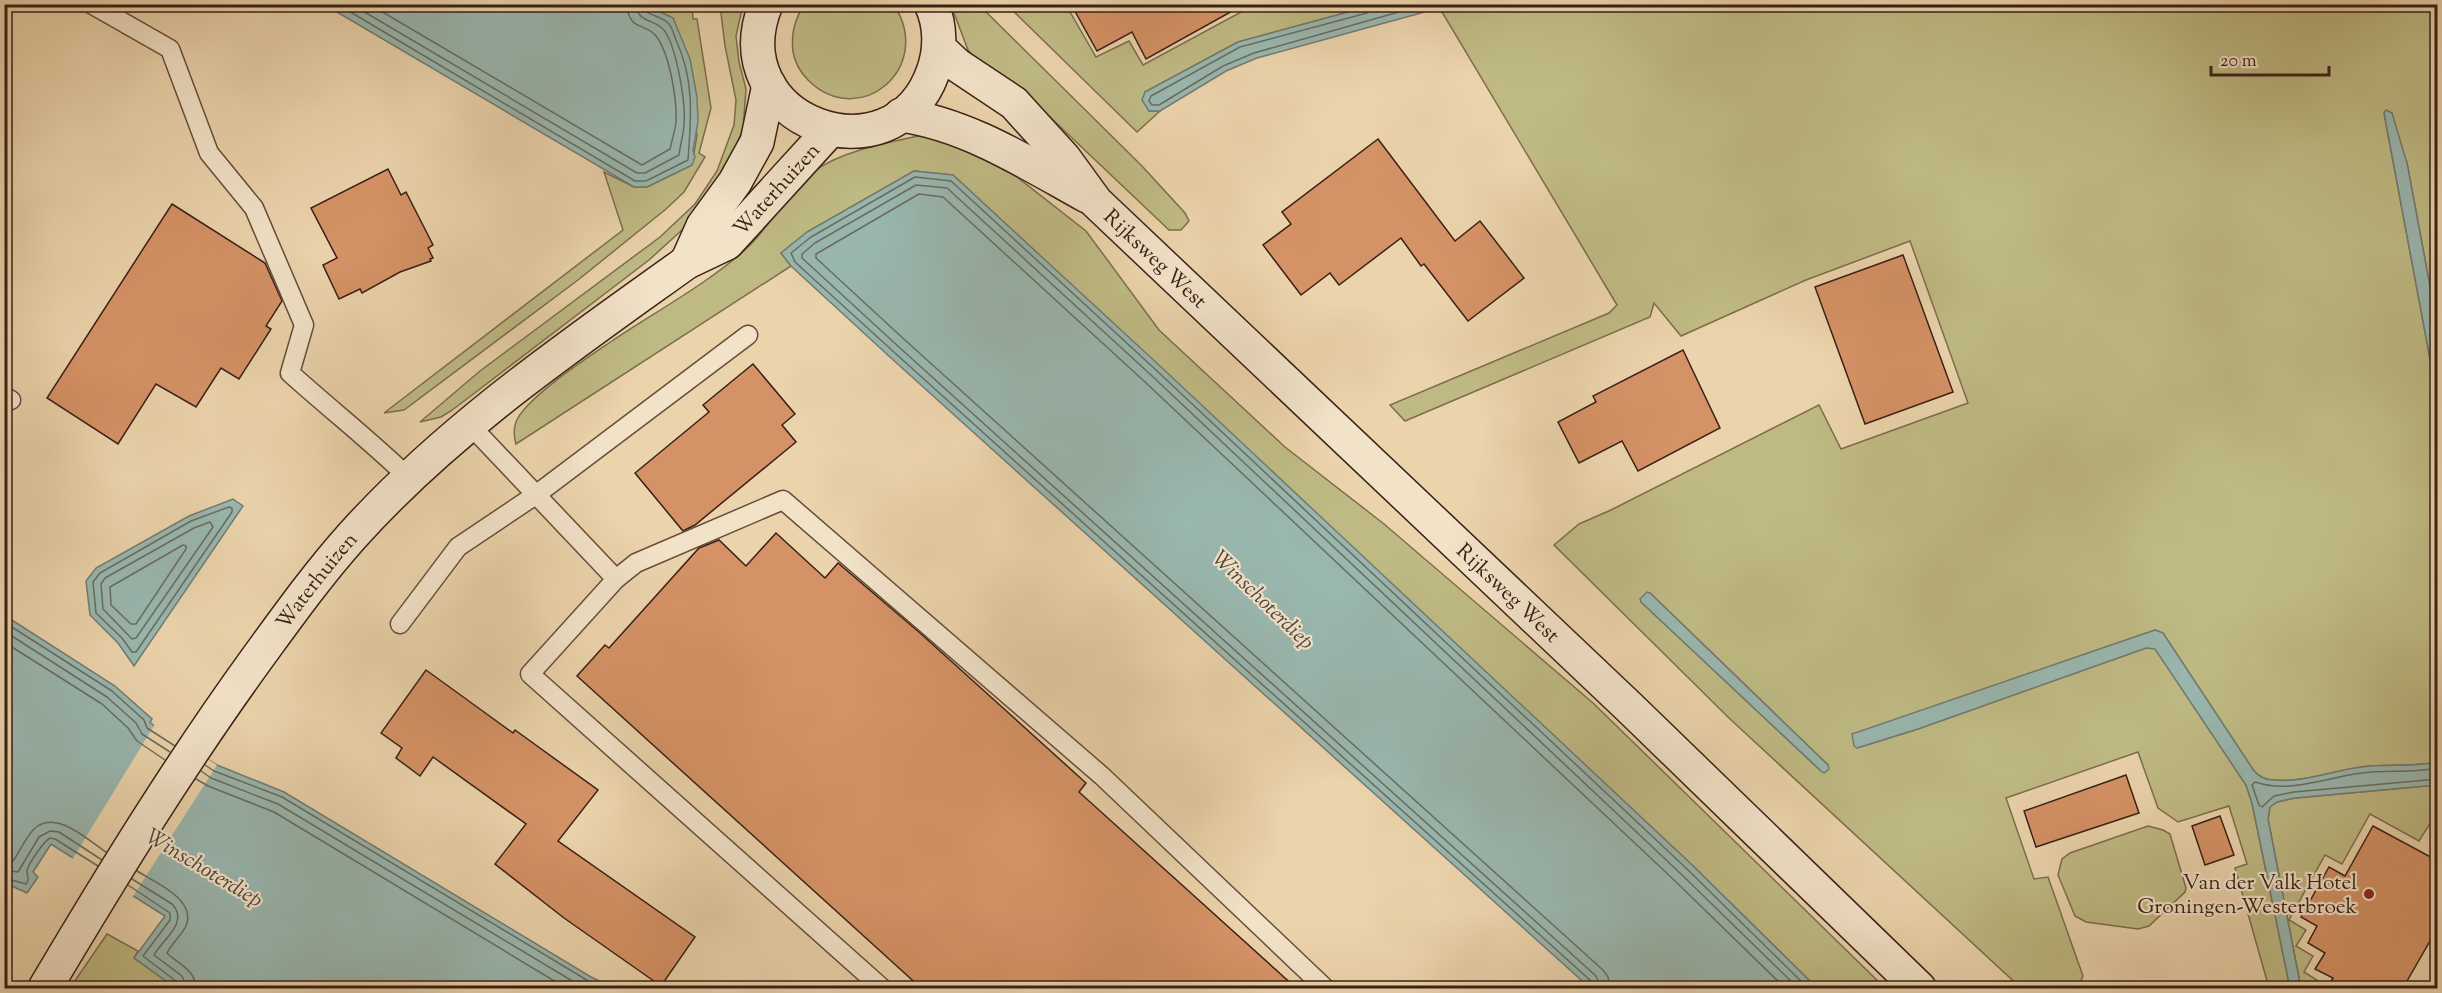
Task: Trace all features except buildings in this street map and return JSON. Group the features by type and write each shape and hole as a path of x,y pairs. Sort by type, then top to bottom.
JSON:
{"main road":[{"path":"766,4 760,22 759,55 769,85 789,110 815,126 849,132 867,130 901,115 927,86 936,64 939,48 938,28 931,4"},
{"name":"Rijksweg West","path":"939,48 957,65 1014,103 1064,158 1096,202 1621,698 1919,988"},
{"name":"Waterhuizen","path":"687,262 703,226 735,182 758,142 769,85"},
{"name":"Rijksweg West","path":"901,115 928,119 987,141 1096,202"},
{"name":"Waterhuizen","path":"45,988 106,886 227,700 296,605 351,537 410,478 469,424 687,262 727,243 831,130"}],"lane":[{"path":"91,4 170,49 209,153 254,208 304,325 290,374 410,478"},
{"path":"400,624 458,547 537,494 747,335"},
{"path":"469,424 616,579"},
{"path":"882,988 530,674 616,579 636,562 783,500 1102,776 1325,988"}],"shaded area":[{"path":"805,4 894,5 904,28 905,50 898,70 886,85 868,95 849,99 828,94 808,80 797,64 792,46 796,21"},
{"path":"1450,4 2437,5 2437,324 2407,163 2384,113 2437,396 2437,762 2362,767 2296,780 2263,778 2254,771 2163,633 2155,630 1944,703 1857,748 1918,729 2146,648 2155,648 2246,785 2252,803 2290,988 2269,988 2235,868 2247,864 2229,806 2178,822 2158,808 2138,752 2006,798 2034,879 2048,877 2083,976 2078,988 2021,988 1730,719 1554,545 1579,524 1819,405 1841,449 1968,403 1910,241 1806,280 1681,336 1654,303 1650,317 1405,421 1390,405 1609,313 1617,305 1439,7","holes":["1650,593 1828,765 1821,771 1641,602 1641,599"]},
{"path":"646,5 692,5 693,19 697,19 711,108 699,153 705,157 684,192 578,280 404,410 384,413 623,230 604,172 634,187 647,187 692,165 697,135 676,26 673,18"},
{"path":"720,5 743,5 736,36 739,62 746,89 743,129 728,165 693,220 649,260 451,411 441,417 420,422 480,371 660,237 695,204 717,171 734,125 736,100 725,46"},
{"path":"951,5 979,5 1142,166 1185,213 1189,221 1181,230 1169,230 1051,118 977,61 968,50"},
{"path":"1007,5 1066,5 1096,57 1129,41 1143,65 1254,5 1374,5 1238,42 1145,92 1149,111 1160,111 1137,132"},
{"path":"918,136 938,137 994,159 1086,231 1159,330 1285,447 1384,524 1593,703 1885,988 1817,988 1690,863 953,175 914,171 807,232 781,253 791,266 516,444 514,428 516,422 532,401 574,367 702,283 735,258 758,236 789,196 816,170 852,153"},
{"path":"2437,785 2437,830 2429,825 2419,841 2370,814 2342,864 2325,855 2289,920 2306,930 2296,946 2313,956 2304,972 2320,982 2317,988 2301,988 2268,819 2270,806 2295,798"},
{"path":"2148,826 2170,834 2186,888 2185,892 2149,926 2138,929 2086,922 2075,916 2058,875 2062,859 2070,853"},
{"path":"107,934 138,951 134,958 176,988 70,988"}],"water":[{"path":"325,5 646,5 673,18 690,59 697,97 698,121 693,151 695,157 692,165 647,187 634,187"},
{"path":"1374,5 1450,5 1257,58 1226,71 1160,111 1149,111 1142,100 1145,92 1238,42"},
{"path":"2386,110 2392,113 2407,163 2437,324 2437,396 2384,113"},
{"name":"Winschoterdiep","path":"914,171 953,175 1690,863 1817,988 1590,988 891,358 791,266 781,253 807,232"},
{"path":"233,499 243,506 134,666 118,643 90,615 86,581 96,568 189,516"},
{"path":"1647,592 1828,765 1829,769 1824,773 1821,771 1641,602 1640,599"},
{"name":"Winschoterdiep","path":"4,615 115,686 152,719 150,722 153,725 217,765 284,792 591,977 614,988 176,988 134,958 165,916 51,844 33,872 38,877 27,893 5,883"},
{"path":"2155,630 2163,633 2254,771 2263,778 2296,780 2362,767 2437,762 2437,785 2295,798 2277,802 2270,807 2268,819 2301,988 2290,988 2252,803 2246,785 2155,649 2146,648 1918,729 1857,748 1854,746 1852,734"}],"pier":[{"path":"155,724 217,765 132,898 72,860"}],"place":[{"name":"Van der Valk Hotel Groningen-Westerbroek","path":"2369,894"}]}
